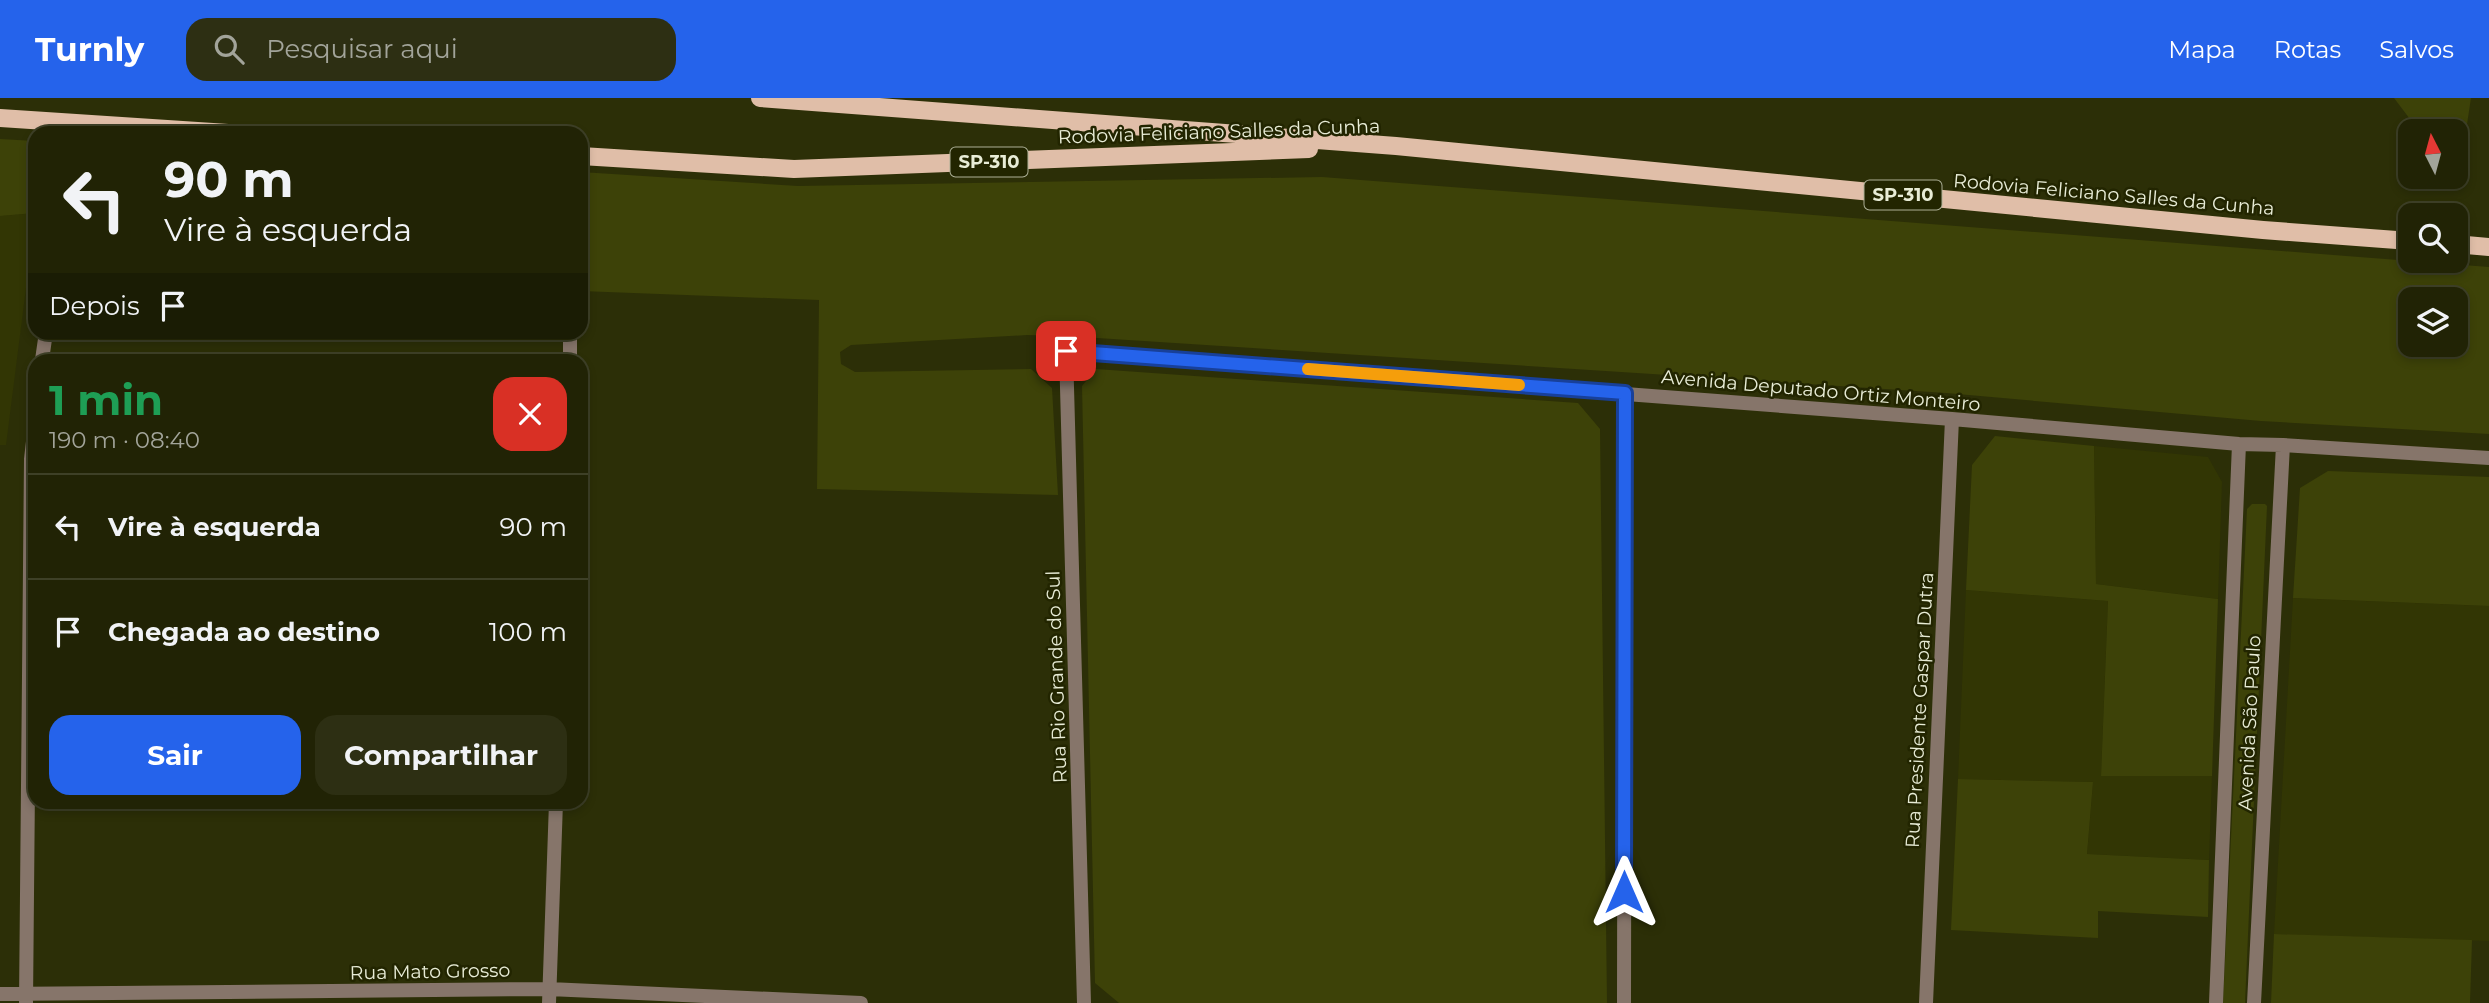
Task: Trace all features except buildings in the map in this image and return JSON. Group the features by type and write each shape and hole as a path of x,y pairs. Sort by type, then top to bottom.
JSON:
{"main road":[{"name":"Rodovia Feliciano Salles da Cunha","path":"760,98 1396,146 2263,230 2398,240"},
{"path":"0,118 122,126"},
{"name":"Rodovia Feliciano Salles da Cunha","path":"588,156 794,169 1396,146"},
{"path":"2468,245 2489,247"}],"street":[{"name":"Avenida Deputado Ortiz Monteiro","path":"1066,351 1625,393 2239,444 2489,458"},
{"name":"Rua Rio Grande do Sul","path":"1066,351 1084,1003"},
{"path":"1623,1003 1625,393"},
{"name":"Rua Presidente Gaspar Dutra","path":"1926,1003 1952,419"},
{"name":"Avenida São Paulo","path":"2216,1003 2239,444"},
{"name":"Avenida São Paulo","path":"2254,1003 2283,445"},
{"path":"26,999 28,809"},
{"path":"549,996 556,809"},
{"name":"Rua Mato Grosso","path":"0,994 26,999 549,996 860,1003"}],"shaded area":[{"path":"2394,98 2471,98 2468,119 2410,119"},
{"path":"0,139 28,141 28,214 0,216"},
{"path":"588,172 798,186 1322,177 2398,260 2398,273 2468,273 2468,265 2489,267 2489,434 2261,421 1946,393 1027,335 851,345 840,352 841,364 855,372 1031,369 1052,388 1058,495 817,489 819,300 588,291"},
{"path":"28,214 28,280 6,445 0,445 0,216"},
{"path":"1096,369 1578,403 1600,429 1607,1003 1119,1003 1095,983 1082,386"},
{"path":"1995,436 2094,446 2096,584 2218,599 2212,776 2101,776 2108,601 1966,590 1972,465"},
{"path":"2094,446 2208,457 2222,482 2218,599 2096,584"},
{"path":"2328,471 2489,477 2489,606 2293,598 2300,488"},
{"path":"2252,504 2267,506 2245,1003 2223,1003 2247,509"},
{"path":"1966,590 2108,601 2101,776 2212,776 2209,860 2087,854 2093,782 1958,779"},
{"path":"2293,598 2489,606 2489,941 2274,934"},
{"path":"1958,779 2093,782 2087,854 2209,860 2208,917 2098,911 2098,938 1951,930"},
{"path":"2274,934 2472,940 2470,1003 2271,1003"}],"slow traffic":[{"path":"1308,369 1519,385"}],"route":[{"path":"1066,351 1625,393 1624,892"}]}
